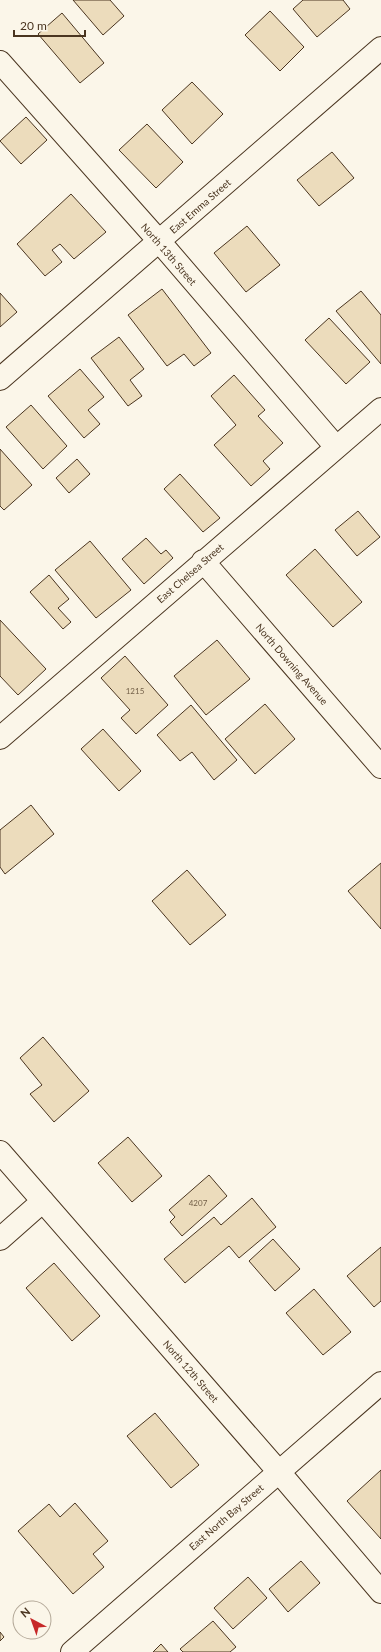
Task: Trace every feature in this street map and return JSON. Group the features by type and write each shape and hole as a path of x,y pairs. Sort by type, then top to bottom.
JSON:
{"street":[{"name":"East Emma Street","path":"0,379 381,48"},
{"name":"North 13th Street","path":"0,62 159,241 336,447"},
{"name":"East Chelsea Street","path":"0,738 203,561 381,409"},
{"name":"North Downing Avenue","path":"203,561 381,767"},
{"name":"North 12th Street","path":"0,1152 279,1472 381,1592"},
{"path":"0,1239 43,1201"},
{"name":"East North Bay Street","path":"72,1652 381,1383"}],"building":[{"path":"73,0 110,0 124,16 103,35"},
{"path":"303,0 343,0 350,9 317,37 293,9"},
{"path":"270,11 304,47 280,71 245,35"},
{"path":"62,13 104,63 80,83 38,34"},
{"path":"192,82 223,114 192,144 162,110"},
{"path":"26,117 47,140 21,164 0,141"},
{"path":"147,124 183,162 156,188 119,150"},
{"path":"332,152 354,178 319,206 297,180"},
{"path":"71,194 106,232 74,259 60,244 52,250 62,262 45,276 17,244"},
{"path":"247,226 280,265 246,292 214,253"},
{"path":"162,289 211,353 194,366 184,354 167,366 128,315"},
{"path":"361,291 381,315 381,364 336,311"},
{"path":"0,293 17,312 0,327"},
{"path":"329,318 370,362 346,384 305,340"},
{"path":"119,337 144,369 130,380 142,396 128,406 91,358"},
{"path":"80,369 104,397 88,410 100,424 84,438 48,396"},
{"path":"234,375 265,410 258,416 283,443 263,461 270,469 251,486 214,445 236,425 211,396"},
{"path":"31,405 67,446 43,469 6,427"},
{"path":"0,449 32,485 4,510 0,506"},
{"path":"77,459 90,474 69,493 56,478"},
{"path":"180,474 220,518 203,532 164,489"},
{"path":"358,511 380,537 357,556 335,530"},
{"path":"146,538 161,554 166,550 173,558 144,584 122,559"},
{"path":"90,541 131,590 96,618 55,570"},
{"path":"315,549 362,602 333,627 286,575"},
{"path":"49,575 69,599 58,608 71,622 63,629 30,592"},
{"path":"0,620 46,669 18,695 0,676"},
{"path":"217,640 250,679 206,715 174,676"},
{"path":"125,656 168,705 136,734 121,718 130,710 101,678"},
{"path":"265,704 295,739 255,774 225,739"},
{"path":"191,705 237,760 214,780 192,752 180,761 157,735"},
{"path":"103,729 141,771 119,791 81,749"},
{"path":"31,805 54,834 5,874 0,867 0,830"},
{"path":"381,863 381,929 348,891"},
{"path":"187,870 226,915 190,945 152,901"},
{"path":"43,1037 89,1091 54,1122 30,1094 42,1085 20,1058"},
{"path":"128,1137 162,1176 132,1202 98,1163"},
{"path":"209,1175 227,1196 182,1236 170,1222 175,1217 169,1210"},
{"path":"252,1198 276,1227 239,1258 229,1246 185,1283 164,1259 214,1217 221,1225"},
{"path":"273,1239 300,1269 275,1291 249,1261"},
{"path":"381,1247 381,1301 374,1307 347,1276"},
{"path":"54,1263 100,1316 72,1341 26,1288"},
{"path":"314,1289 351,1332 323,1355 286,1313"},
{"path":"155,1413 199,1465 171,1488 127,1436"},
{"path":"381,1470 381,1539 347,1501"},
{"path":"75,1503 108,1541 93,1554 104,1567 73,1594 18,1531 49,1504 60,1517"},
{"path":"301,1561 320,1583 288,1612 269,1589"},
{"path":"248,1577 267,1598 233,1629 214,1608"},
{"path":"213,1621 236,1647 230,1652 183,1652 180,1649"},
{"path":"0,1632 4,1637 0,1641"},
{"path":"161,1644 168,1652 153,1652"}]}
